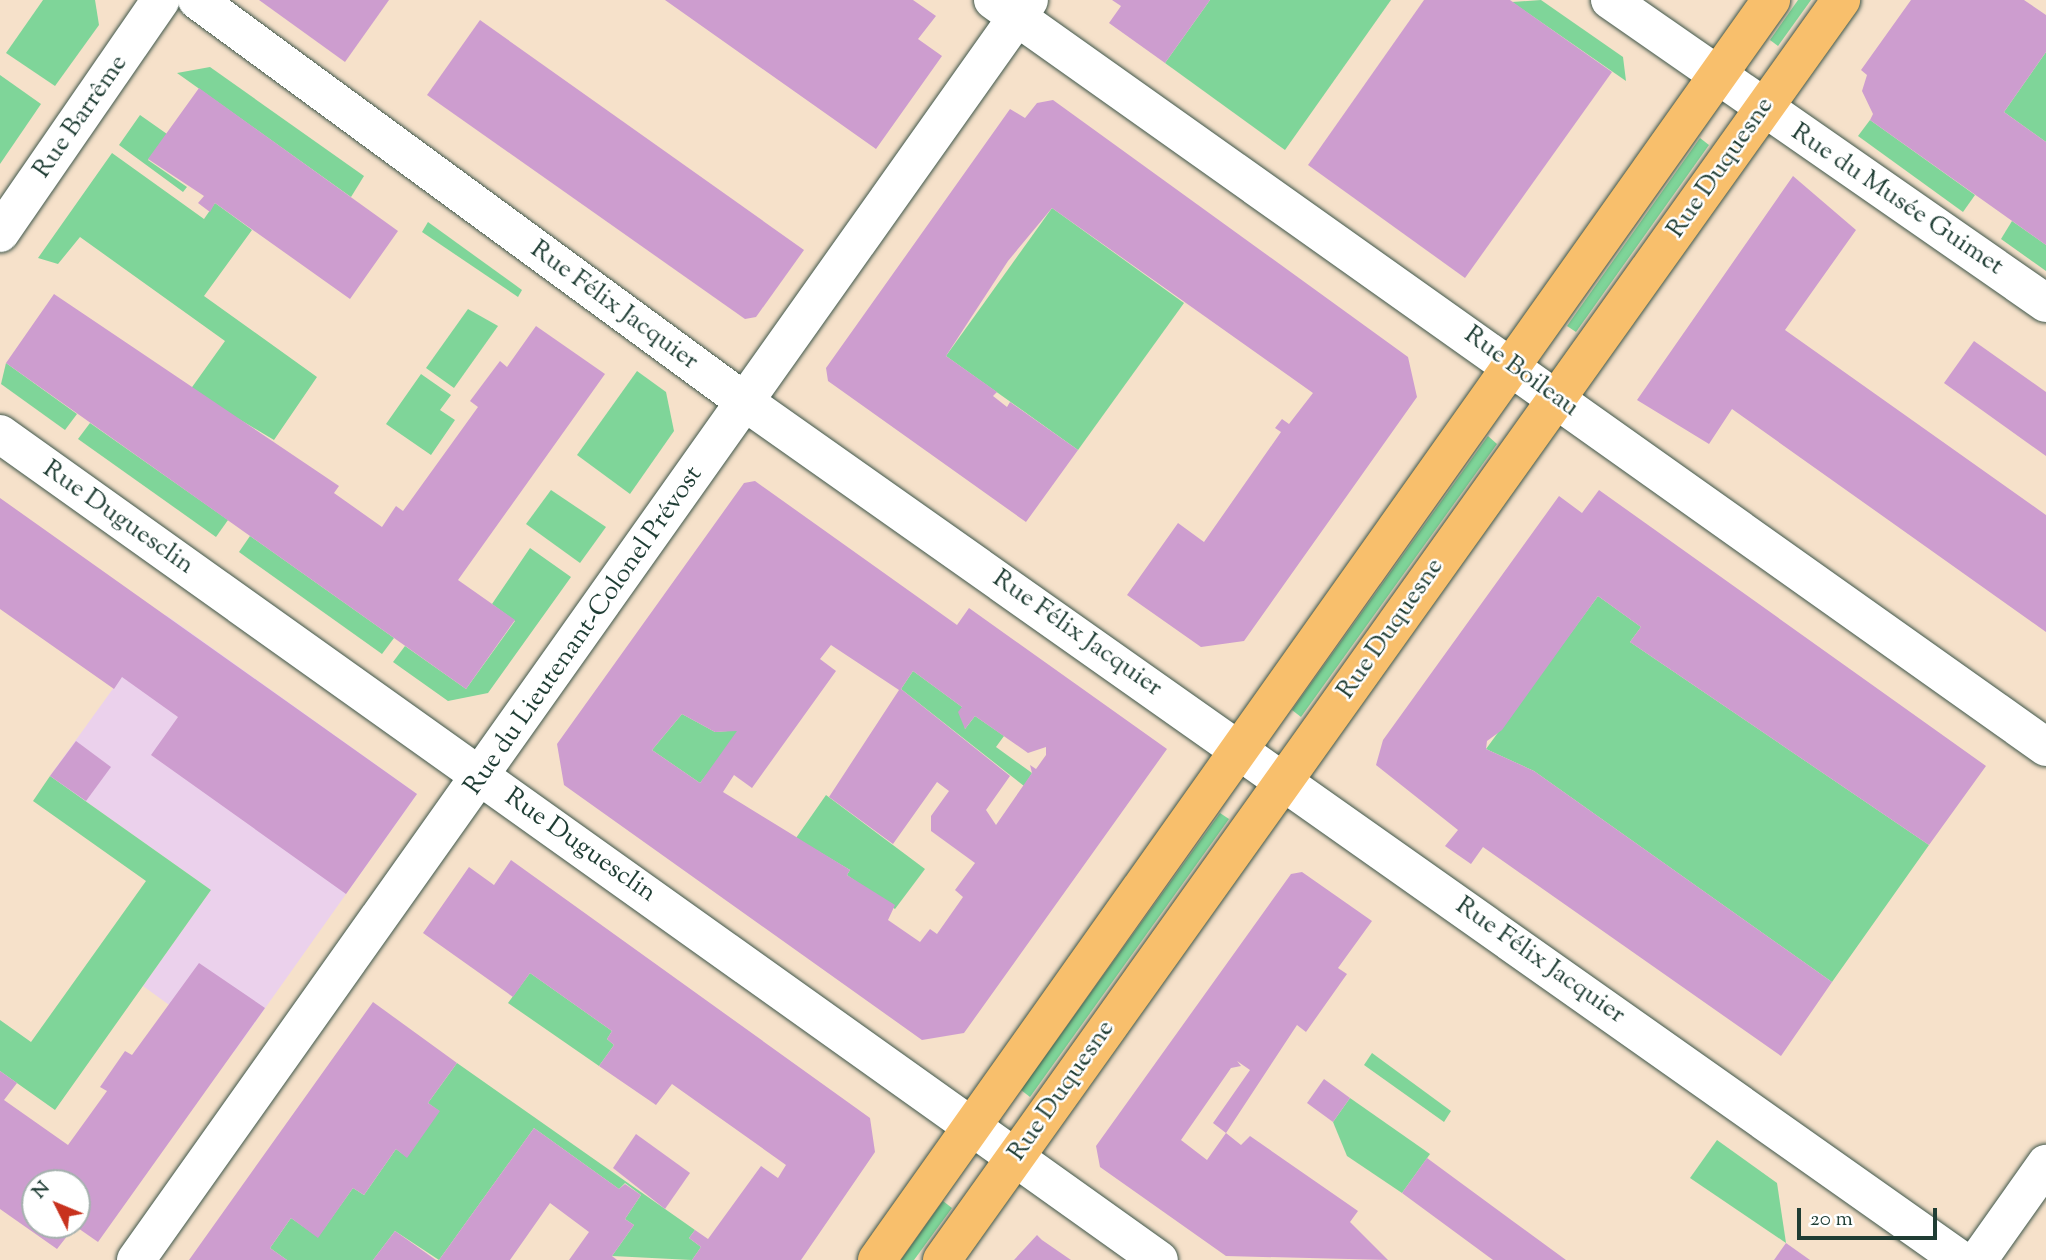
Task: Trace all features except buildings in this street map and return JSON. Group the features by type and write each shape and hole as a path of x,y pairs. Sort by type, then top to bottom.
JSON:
{"main road":[{"name":"Rue Duquesne","path":"877,1260 1771,0"},
{"name":"Rue Duquesne","path":"942,1260 1842,0"}],"street":[{"name":"Rue Barrême","path":"0,233 161,0"},
{"name":"Rue Félix Jacquier","path":"198,0 745,402 1961,1260"},
{"name":"Rue du Musée Guimet","path":"1610,0 2046,303"},
{"name":"Rue du Lieutenant-Colonel Prévost","path":"136,1260 745,402 1013,5"},
{"name":"Rue Boileau","path":"1013,5 1556,398 2046,747"},
{"name":"Rue Duguesclin","path":"0,434 1160,1260"},
{"path":"1978,1260 2046,1164"}],"shaded area":[{"path":"166,615 417,794 234,1052 143,986 211,890 50,776"}],"green space":[{"path":"43,0 95,0 99,25 55,86 6,53"},
{"path":"1210,0 1391,0 1285,150 1165,63"},
{"path":"1541,0 1623,57 1626,81 1512,2"},
{"path":"1798,0 1811,0 1778,46 1770,40"},
{"path":"2046,52 2046,142 2004,112"},
{"path":"210,67 364,176 351,197 177,73"},
{"path":"0,75 41,104 0,164"},
{"path":"140,115 167,134 148,160 187,187 183,192 119,145"},
{"path":"1870,120 1975,195 1963,212 1858,136"},
{"path":"1700,138 1709,145 1576,332 1567,326"},
{"path":"112,153 204,219 215,203 252,230 204,296 317,377 274,440 190,390 225,341 80,237 58,264 38,258"},
{"path":"1052,208 1184,303 1078,450 946,356"},
{"path":"2012,221 2046,245 2046,271 2001,239"},
{"path":"428,222 522,290 518,297 422,232"},
{"path":"468,309 498,326 454,388 426,368"},
{"path":"6,363 77,414 65,430 1,384"},
{"path":"637,371 666,392 674,431 630,494 577,455"},
{"path":"421,374 451,395 440,410 455,420 431,455 386,424"},
{"path":"90,423 228,520 216,537 78,439"},
{"path":"1488,436 1497,444 1301,717 1292,710"},
{"path":"551,490 606,527 580,563 526,524"},
{"path":"250,536 394,638 382,654 239,552"},
{"path":"530,548 571,577 488,693 448,701 393,662 405,646 466,689 515,621 492,604"},
{"path":"1598,596 1641,627 1630,642 1929,845 1832,982 1534,771 1486,749"},
{"path":"913,671 962,707 965,729 975,716 1004,736 996,747 1032,773 1024,786 901,689"},
{"path":"682,714 715,732 741,730 700,783 652,750"},
{"path":"50,776 211,890 55,1110 0,1071 0,1020 31,1042 146,881 33,801"},
{"path":"826,795 925,869 895,909 847,875 850,870 796,838"},
{"path":"1220,813 1229,819 1030,1097 1021,1090"},
{"path":"530,973 612,1031 607,1039 614,1045 599,1066 508,1003"},
{"path":"1372,1053 1451,1111 1444,1122 1364,1065"},
{"path":"457,1063 695,1230 689,1238 701,1247 692,1260 612,1256 634,1225 625,1219 641,1195 625,1183 619,1189 534,1128 439,1260 395,1231 373,1260 287,1260 270,1248 291,1218 318,1237 353,1188 364,1195 396,1149 407,1157 439,1111 428,1103"},
{"path":"1350,1098 1430,1154 1402,1193 1347,1156 1333,1122"},
{"path":"1717,1140 1777,1183 1786,1243 1690,1178"},
{"path":"943,1201 952,1208 914,1260 901,1260"}]}
